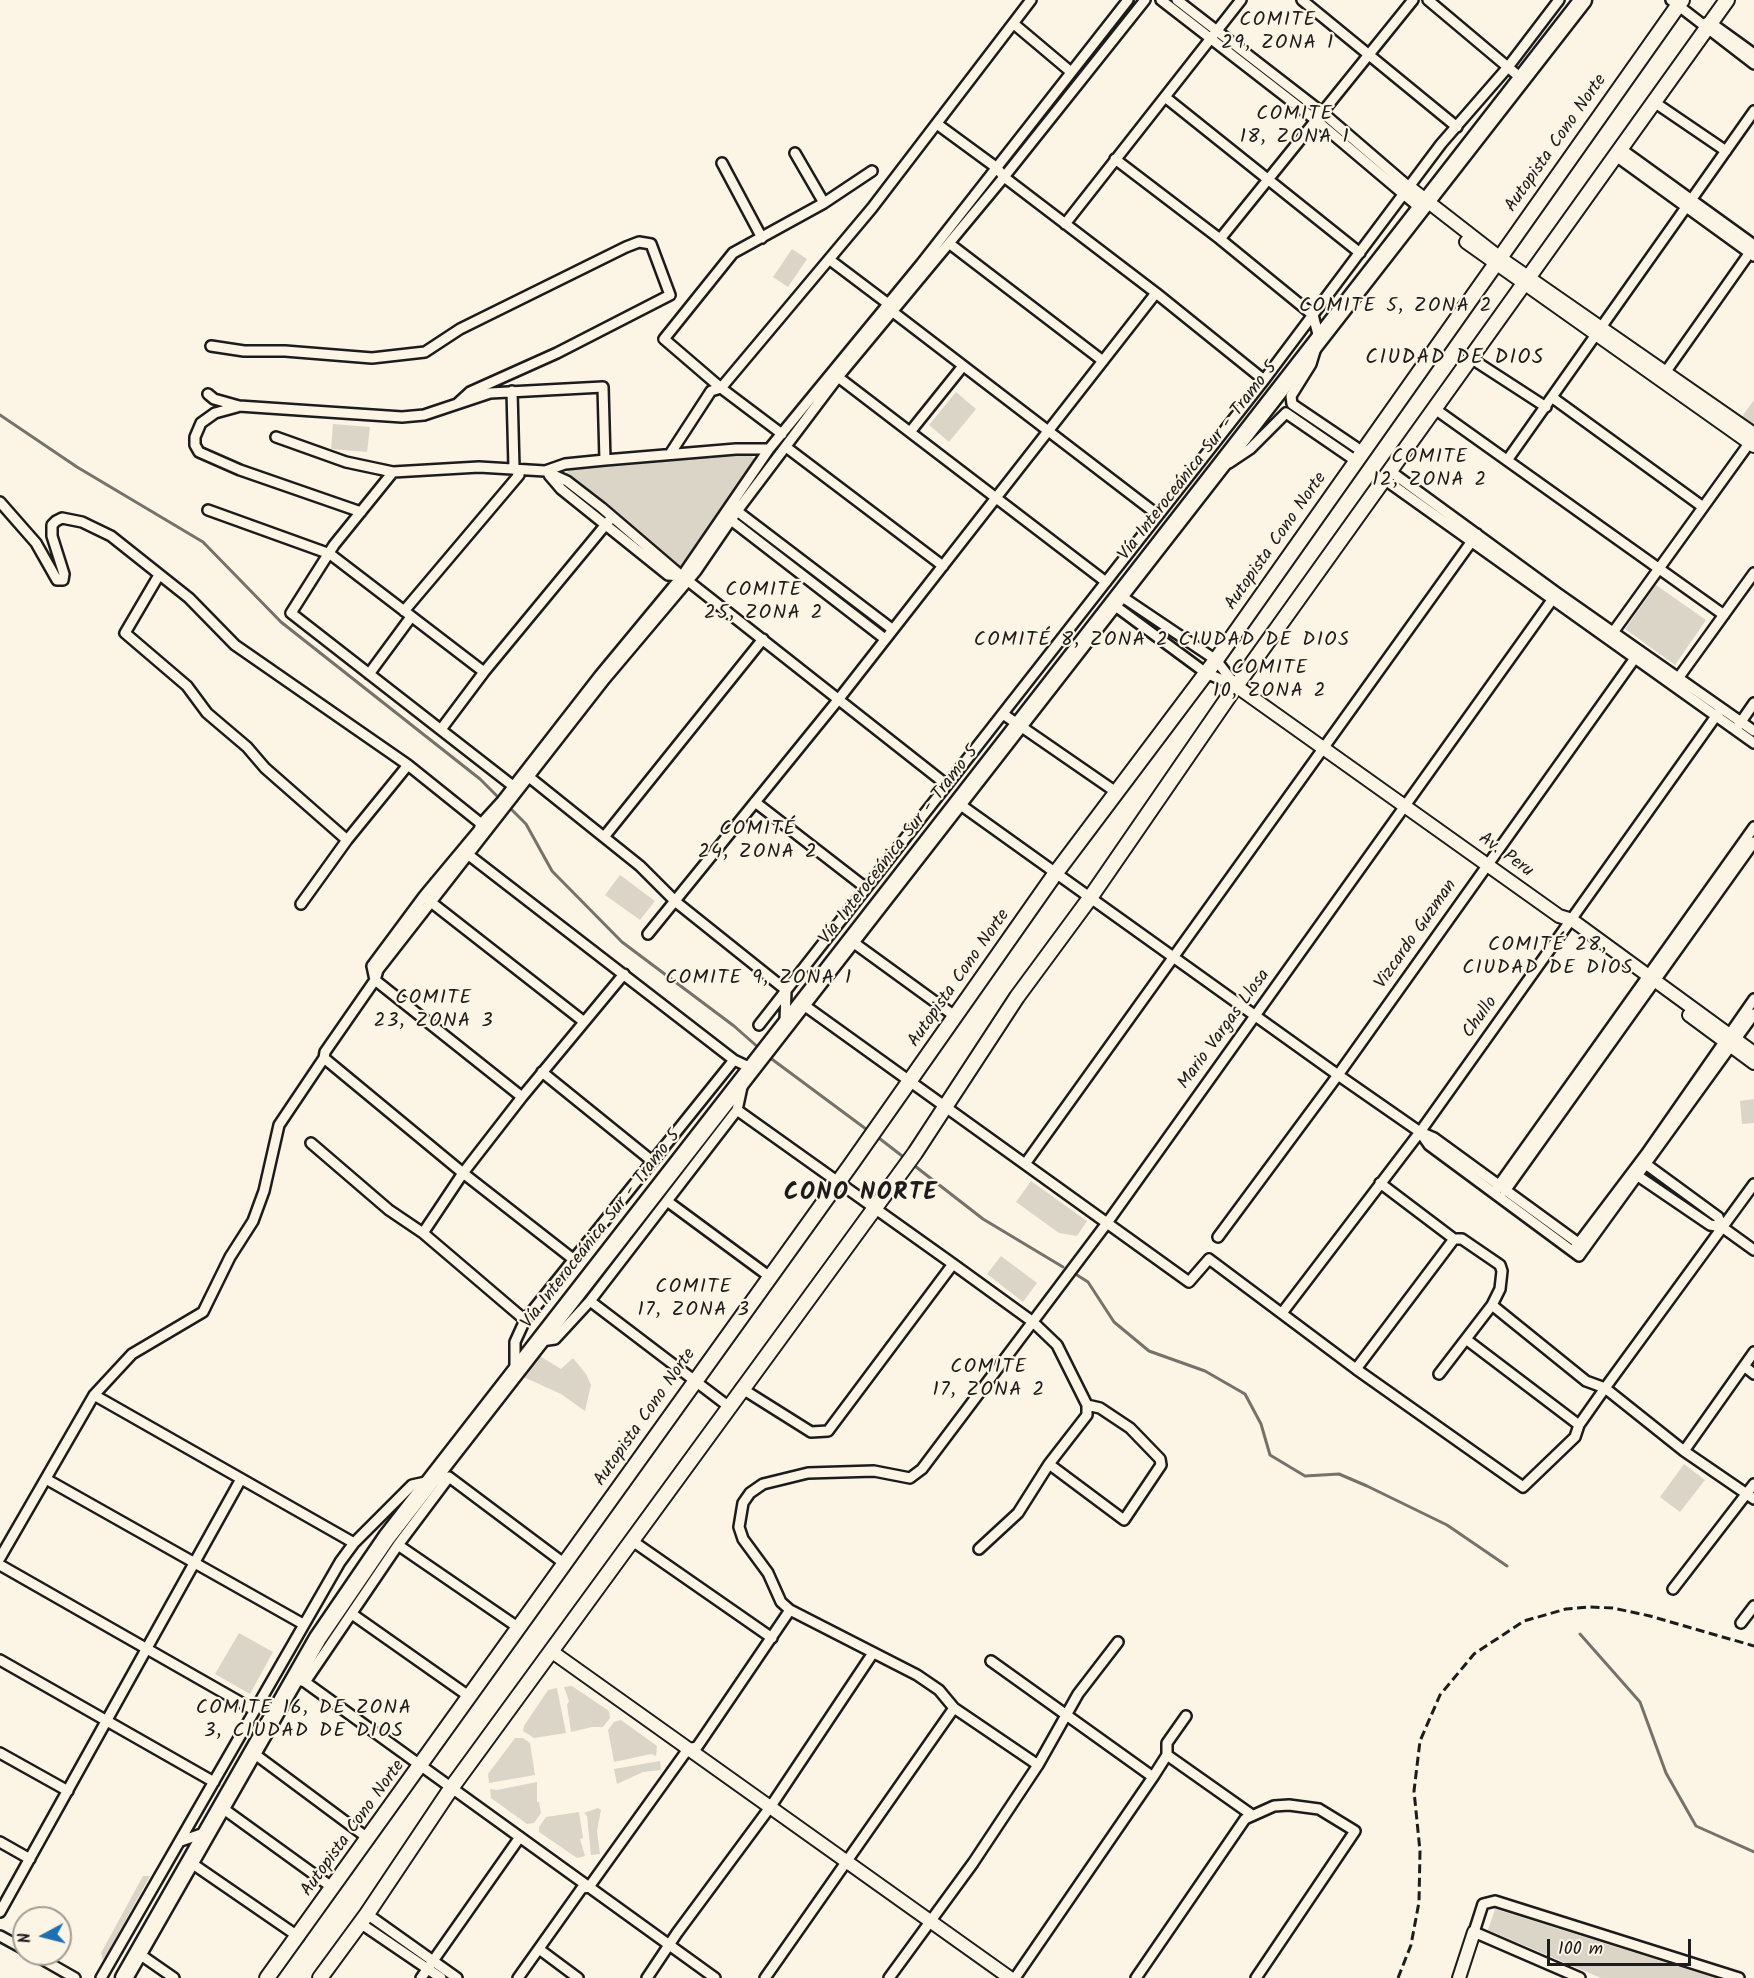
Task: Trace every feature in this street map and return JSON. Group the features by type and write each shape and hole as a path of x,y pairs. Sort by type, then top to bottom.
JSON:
{"highway":[{"name":"Vía Interoceánica Sur - Tramo 5","path":"124,1978 252,1752 299,1681 348,1592 428,1482 515,1370 541,1341 801,1003 1117,601 1213,474 1583,0"}],"main road":[{"path":"320,1978 364,1918 452,1787 741,1388 915,1153 944,1105 1017,997 1090,898 1236,686 1472,359 1706,25 1727,0"},
{"name":"Autopista Cono Norte","path":"267,1978 299,1937 1056,874 1216,660 1677,2"}],"street":[{"path":"670,454 711,391 721,388 830,260 1031,0"},
{"path":"427,899 470,856 485,827 513,786 592,683 685,579 769,450 997,168 1128,0"},
{"path":"0,1558 94,1395 132,1354 203,1312 230,1257 253,1221 264,1191 279,1125 324,1058 325,1052 375,980 378,970 427,899 479,831 529,777 685,579 838,377 950,244 1145,0"},
{"path":"1161,0 1213,34 1320,117 1422,205 1753,440 1614,631"},
{"path":"1177,0 1213,34"},
{"path":"1065,224 1241,0"},
{"path":"1302,0 1370,53 1457,127"},
{"path":"1220,239 1270,180 1413,0"},
{"path":"1428,0 1522,79"},
{"path":"759,1025 1264,380 1407,190 1508,67 1554,2"},
{"path":"1677,2 1754,64"},
{"path":"1014,24 1071,72"},
{"path":"1706,25 1754,54"},
{"path":"1165,97 1360,253"},
{"path":"1654,102 1726,151"},
{"path":"1509,459 1754,111"},
{"path":"937,124 997,168 1004,177 1156,293 1264,380"},
{"path":"795,153 824,203"},
{"path":"1618,153 1753,250 1662,376"},
{"path":"1115,159 1220,239 1313,315 1317,341 1315,355 1291,396 1292,404 1359,456"},
{"path":"722,163 762,237"},
{"path":"782,434 721,388 664,339 733,253 824,203 872,171"},
{"path":"211,346 244,351 285,351 372,358 425,352 460,329 626,247 639,242 651,244 670,295 556,353 470,392 458,403"},
{"path":"950,244 1103,361"},
{"path":"830,260 887,303 893,312 1158,514"},
{"path":"648,934 838,700 1156,293"},
{"path":"1472,359 1546,407"},
{"path":"910,432 963,366"},
{"path":"838,377 1106,582"},
{"path":"208,394 214,399 239,406 402,417 424,415 490,393 603,387 604,459"},
{"path":"369,675 408,614 519,475 514,468 512,391"},
{"path":"1553,398 1703,507"},
{"path":"239,406 215,413 201,423 195,437 195,445 199,452 240,470 361,512"},
{"path":"1435,409 1509,459 1724,615"},
{"path":"1213,474 1250,449 1286,412 1359,456"},
{"path":"276,437 346,462 393,472 514,468 545,471 567,481 685,579 947,785"},
{"path":"786,447 943,566"},
{"path":"545,471 565,464 604,459 736,449 769,450"},
{"path":"545,471 561,489 668,575 685,579"},
{"path":"393,472 334,544 330,554 291,613 369,675 442,728 513,786"},
{"path":"1387,475 1719,712 1746,725 1754,743"},
{"path":"0,501 36,543 57,580 63,580 64,574 55,546 52,525 62,518 82,522 111,536 189,598 235,645 408,765 485,827"},
{"path":"208,510 330,554 484,672"},
{"path":"737,511 892,630"},
{"path":"442,728 484,672 612,517"},
{"path":"731,520 885,639"},
{"path":"1025,1164 1474,537"},
{"path":"1679,677 1754,573"},
{"path":"159,576 125,633 187,686 207,712 247,747 265,768 347,840"},
{"path":"1555,596 1614,631 1638,655 1679,677 1719,712"},
{"name":"Mario Vargas Llosa","path":"790,1610 782,1602 768,1572 743,1539 739,1527 740,1514 750,1493 763,1484 808,1473 874,1471 910,1478 922,1469 1107,1223 1555,596"},
{"path":"1117,601 1216,660 1236,686"},
{"path":"1117,601 1206,673 1236,686"},
{"path":"604,837 763,639"},
{"name":"Vizcardo Guzman","path":"1218,1237 1338,1076 1638,655"},
{"name":"Av. Peru","path":"1236,686 1650,980 1730,1041 1754,1053"},
{"path":"1746,725 1754,703"},
{"name":"Chullo","path":"1282,1313 1420,1132 1566,921 1719,712"},
{"path":"1003,714 1116,792"},
{"path":"301,904 347,840 408,765"},
{"path":"529,777 640,866 676,902 786,990"},
{"path":"755,802 866,888"},
{"path":"958,803 1338,1076 1420,1132 1434,1137 1499,1190 1579,1248"},
{"path":"1650,980 1754,827"},
{"path":"1499,1190 1650,980 1754,842"},
{"path":"470,856 750,1070 737,1110 667,1202 590,1301 555,1340 541,1341"},
{"path":"427,899 583,1021"},
{"path":"850,940 956,1017"},
{"path":"423,1233 463,1173 583,1021 624,974"},
{"path":"375,980 522,1097"},
{"path":"785,1025 786,990"},
{"path":"1579,1248 1647,1165 1730,1041 1754,999"},
{"path":"801,1003 1189,1282 1209,1259 1356,1369 1523,1487 1575,1437 1579,1425 1605,1388 1754,1184"},
{"path":"1579,1248 1730,1041 1754,1014"},
{"path":"1730,1041 1754,1063"},
{"path":"324,1058 463,1173 573,1259"},
{"path":"515,1370 515,1342 525,1320 734,1060"},
{"path":"542,1072 652,1161"},
{"path":"737,1110 953,1264 1033,1323 1058,1345 1087,1405 1087,1415 1049,1464 1018,1513 979,1549"},
{"path":"311,1143 389,1210 423,1233 525,1320"},
{"path":"1647,1165 1718,1217 1722,1227"},
{"path":"1638,1176 1710,1225 1722,1227 1754,1250"},
{"path":"1380,1183 1455,1239 1462,1239 1500,1265 1502,1272 1500,1288 1492,1305 1439,1374"},
{"path":"667,1202 770,1277"},
{"path":"1356,1369 1455,1239"},
{"path":"741,1388 811,1432 828,1431 953,1264"},
{"path":"590,1301 728,1406"},
{"path":"1492,1305 1586,1381 1605,1388 1684,1451 1750,1496"},
{"path":"1467,1340 1579,1425"},
{"path":"1684,1451 1754,1352"},
{"path":"1744,1366 1754,1374"},
{"path":"94,1395 354,1542"},
{"path":"1049,1464 1124,1520 1161,1465 1160,1459 1130,1428 1100,1408 1087,1405"},
{"path":"101,1978 181,1842 254,1710 297,1642 303,1624 354,1542 412,1485 449,1477"},
{"path":"449,1477 565,1564"},
{"path":"449,1477 398,1545 352,1614 299,1681 452,1787 715,1978"},
{"path":"46,1479 303,1624"},
{"path":"0,1912 241,1479"},
{"path":"1673,1588 1750,1496 1754,1484"},
{"path":"631,1540 772,1638"},
{"path":"398,1545 519,1628"},
{"path":"0,1565 254,1710"},
{"path":"1740,1623 1754,1605"},
{"path":"518,1978 582,1888 589,1887 688,1749 697,1748 790,1610 939,1690 954,1708 1038,1766"},
{"path":"352,1614 470,1697"},
{"path":"889,1978 974,1863 1038,1766 1078,1694 1118,1642"},
{"path":"551,1652 771,1806 929,1922 1010,1978"},
{"path":"647,1978 771,1806 873,1653"},
{"path":"0,1660 214,1782"},
{"path":"991,1661 1153,1777"},
{"path":"765,1978 954,1708"},
{"path":"1015,1978 1153,1777 1167,1755 1167,1743 1186,1716"},
{"path":"252,1752 369,1839"},
{"path":"0,1753 68,1791"},
{"path":"1167,1755 1252,1815"},
{"path":"1136,1978 1245,1819 1274,1806 1305,1806 1329,1813 1355,1831 1256,1978"},
{"path":"221,1807 333,1888"},
{"path":"181,1842 207,1832"},
{"path":"421,1978 520,1837"},
{"path":"0,1842 30,1859"},
{"path":"190,1862 299,1937"},
{"path":"1460,1978 1483,1904 1495,1901 1739,1978"},
{"path":"364,1918 431,1965 457,1978"},
{"path":"1474,1932 1580,1978"},
{"path":"539,1949 578,1978"},
{"path":"138,1953 174,1978"},
{"path":"431,1965 441,1978"},
{"path":"54,1966 75,1978"}],"shaded area":[{"path":"1133,0 1138,0 1010,163 1008,161"},
{"path":"792,249 807,259 788,287 773,277"},
{"path":"956,392 976,409 949,442 929,425"},
{"path":"1754,400 1754,428 1741,418"},
{"path":"333,424 370,427 367,452 331,449"},
{"path":"736,454 752,456 756,462 682,567 565,474 569,470 605,465"},
{"path":"746,525 866,617 864,619 743,527"},
{"path":"1656,585 1706,620 1675,665 1625,629"},
{"path":"620,875 655,901 640,920 605,895"},
{"path":"1754,1099 1754,1123 1742,1124 1740,1101"},
{"path":"1031,1181 1087,1221 1077,1236 1059,1233 1016,1202"},
{"path":"1001,1256 1037,1283 1023,1302 987,1274"},
{"path":"538,1355 561,1369 573,1358 586,1374 591,1385 585,1411 561,1394 519,1375"},
{"path":"1684,1464 1705,1480 1680,1512 1660,1497"},
{"path":"239,1633 273,1652 250,1694 215,1674"},
{"path":"572,1686 609,1711 610,1718 603,1727 571,1732 567,1705 569,1701 564,1687"},
{"path":"557,1688 566,1733 534,1738 523,1731 524,1726 548,1690"},
{"path":"621,1720 657,1746 656,1756 651,1754 614,1762 608,1730 614,1722"},
{"path":"515,1738 523,1738 530,1743 535,1775 489,1783 488,1774"},
{"path":"660,1761 661,1770 643,1772 617,1784 614,1769"},
{"path":"537,1782 537,1802 539,1802 541,1813 534,1823 527,1824 491,1798 490,1789 497,1790"},
{"path":"598,1808 601,1810 597,1831 600,1854 591,1855 587,1816 584,1813"},
{"path":"579,1812 583,1838 580,1839 585,1856 577,1858 539,1832 539,1827 546,1817"},
{"path":"143,1876 150,1876 103,1961 101,1953"},
{"path":"1495,1909 1715,1978 1601,1978 1488,1930"}],"waterway":[{"path":"0,415 77,467 203,542 281,622 480,779 501,800"},
{"path":"508,806 526,824 552,871 622,942 734,1026 760,1049"},
{"path":"769,1057 870,1132"},
{"path":"875,1135 906,1159"},
{"path":"911,1163 983,1219 1063,1267"},
{"path":"1077,1275 1088,1282 1114,1322 1149,1351 1205,1371 1245,1394 1261,1424 1270,1455 1305,1476 1339,1474 1367,1486 1447,1525 1507,1566"},
{"path":"1580,1634 1640,1702 1666,1773 1696,1826 1754,1852"}],"railway":[{"path":"1398,1978 1411,1945 1419,1902 1420,1851 1414,1791 1420,1741 1440,1695 1474,1654 1524,1621 1566,1609 1589,1607 1613,1608 1650,1616 1754,1646"}],"district":[{"name":"COMITE 29, ZONA 1","path":"1278,34"},
{"name":"COMITE 18, ZONA 1","path":"1295,128"},
{"name":"COMITE 5, ZONA 2","path":"1396,308"},
{"name":"CIUDAD DE DIOS","path":"1455,359"},
{"name":"COMITE 12, ZONA 2","path":"1430,470"},
{"name":"COMITE 25, ZONA 2","path":"764,604"},
{"name":"COMITÉ 8, ZONA 2 CIUDAD DE DIOS","path":"1162,642"},
{"name":"COMITE 10, ZONA 2","path":"1270,682"},
{"name":"COMITÉ 24, ZONA 2","path":"758,842"},
{"name":"COMITÉ 28, CIUDAD DE DIOS","path":"1548,958"},
{"name":"COMITE 9, ZONA 1","path":"759,980"},
{"name":"COMITE 23, ZONA 3","path":"434,1012"},
{"name":"CONO NORTE","path":"861,1195"},
{"name":"COMITE 17, ZONA 3","path":"694,1300"},
{"name":"COMITE 17, ZONA 2","path":"989,1380"},
{"name":"COMITE 16, DE ZONA 3, CIUDAD DE DIOS","path":"304,1722"}]}
